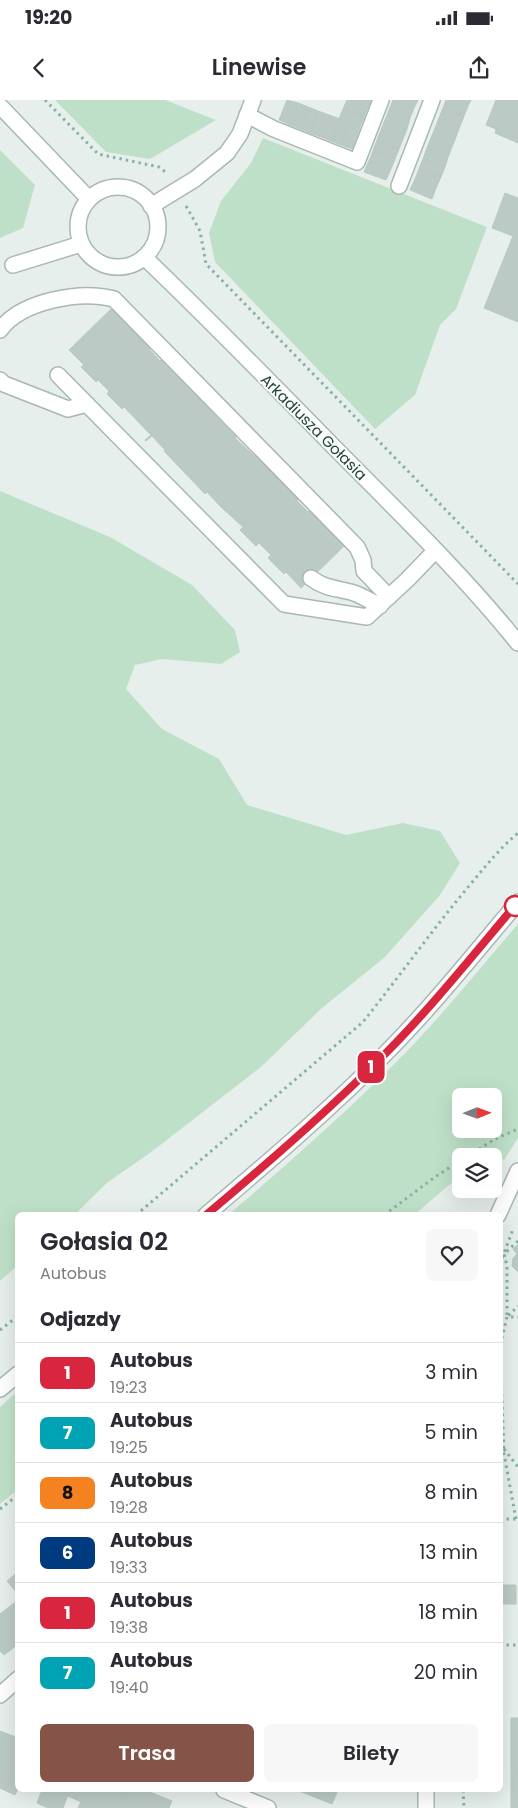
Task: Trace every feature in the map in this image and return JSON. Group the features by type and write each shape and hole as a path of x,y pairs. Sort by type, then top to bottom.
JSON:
{"street":[{"path":"151,206 195,179 227,153 240,134 253,100"},
{"path":"247,115 274,129 357,162 381,100"},
{"path":"399,186 432,100"},
{"path":"0,106 89,199"},
{"path":"107,188 126,188 143,196 151,206 158,223 157,235 153,246 144,257 130,265 111,266 101,264 81,244 78,226 79,218 89,199 98,192 107,188"},
{"path":"13,265 81,244"},
{"name":"Arkadiusza Gołasia","path":"144,257 186,297 482,598 518,627"},
{"path":"0,330 8,320 32,306 79,296 103,296 114,299 357,547 363,560 364,571 384,601"},
{"path":"58,375 284,604 367,617 408,580 435,551"},
{"path":"0,380 4,384 68,409 87,404"},
{"path":"312,578 318,584 324,586 384,601"},
{"name":"Arkadiusza Gołasia","path":"482,598 518,643"},
{"path":"209,1212 296,1137 383,1055 518,902"},
{"path":"499,1212 518,1171"},
{"path":"0,1389 15,1376"},
{"path":"0,1695 15,1681"},
{"path":"229,1792 268,1808"},
{"path":"426,1792 426,1808"}],"path":[{"path":"45,100 98,154 159,167 169,176 200,230 206,264 518,584"},
{"path":"140,1212 363,1022 390,989 439,922 502,846 518,833"},
{"path":"481,1148 495,1139 518,1129"},
{"path":"388,1212 452,1166"},
{"path":"503,1334 507,1317 507,1266 504,1254 514,1226"},
{"path":"504,1254 518,1241"},
{"path":"507,1317 518,1306"},
{"path":"507,1317 518,1317"},
{"path":"0,1330 15,1318"},
{"path":"503,1423 504,1449 517,1519 503,1520"},
{"path":"504,1449 518,1467"},
{"path":"0,1510 15,1498"},
{"path":"503,1645 518,1645"},
{"path":"463,1792 464,1808"}],"green space":[{"path":"55,100 165,100 216,120 150,159 106,152"},
{"path":"263,138 487,227 456,309 440,325 415,395 375,429 215,262 209,233 221,201 251,163"},
{"path":"0,150 35,185 23,228 0,238"},
{"path":"0,491 110,537 192,585 235,630 240,652 221,664 162,659 135,665 126,689 162,729 219,759 247,805 346,835 403,823 440,831 460,863 440,895 385,957 322,1008 262,1066 150,1153 108,1182 77,1212 15,1212 15,1268 0,1281"},
{"path":"518,924 518,1138 504,1160 502,1159 502,1148 452,1148 452,1183 418,1212 231,1212 322,1132 413,1045"},
{"path":"15,1394 15,1492 0,1504 0,1407"}],"building":[{"path":"287,100 298,103 290,125 279,120"},
{"path":"347,100 368,107 364,117 343,109"},
{"path":"350,100 371,100 368,107"},
{"path":"393,100 414,108 410,118 389,110"},
{"path":"394,100 418,100 414,108"},
{"path":"446,100 453,100 468,106 464,116 443,108"},
{"path":"453,100 471,100 468,106"},
{"path":"496,100 518,100 518,143 495,133 496,129 486,125"},
{"path":"298,103 308,107 300,129 290,125"},
{"path":"308,107 318,111 310,133 300,129"},
{"path":"443,108 464,116 460,126 439,118"},
{"path":"343,109 364,117 360,127 339,119"},
{"path":"389,110 410,118 407,129 385,120"},
{"path":"318,111 329,115 321,137 310,133"},
{"path":"329,115 340,119 331,141 321,137"},
{"path":"439,118 460,126 456,137 435,128"},
{"path":"339,119 349,123 341,145 331,141"},
{"path":"385,120 407,129 403,139 381,130"},
{"path":"349,123 360,127 352,149 341,145"},
{"path":"435,128 456,137 452,147 431,138"},
{"path":"381,130 403,139 399,149 377,140"},
{"path":"431,138 452,147 448,157 427,148"},
{"path":"377,140 399,149 395,159 373,151"},
{"path":"427,148 448,157 445,167 423,159"},
{"path":"373,151 395,159 391,169 369,161"},
{"path":"423,159 445,167 441,177 419,169"},
{"path":"369,161 391,169 386,180 364,172"},
{"path":"419,169 441,177 436,188 415,179"},
{"path":"415,179 436,188 432,199 410,190"},
{"path":"505,193 518,198 518,322 484,308 513,236 492,228"},
{"path":"111,309 235,438 264,465 221,507 207,492 205,494 152,436 145,440 151,435 124,407 122,409 107,394 109,391 98,380 96,382 81,367 84,365 69,350"},
{"path":"264,465 298,499 297,501 344,546 301,588 286,572 284,574 268,558 271,555 259,543 256,546 240,530 243,527 221,507"},
{"path":"518,1244 518,1272 512,1266 513,1258 517,1254 513,1249"},
{"path":"15,1574 15,1590 7,1581"},
{"path":"503,1585 516,1585 516,1604 503,1604"},
{"path":"15,1602 15,1646 4,1655 0,1651 0,1614"},
{"path":"511,1718 518,1718 518,1808 511,1808"},
{"path":"0,1731 15,1737 16,1792 15,1795 0,1788"},
{"path":"41,1792 69,1792 63,1808 48,1808 37,1803"},
{"path":"69,1792 123,1792 117,1808 78,1808 81,1802 68,1796"},
{"path":"123,1792 150,1792 172,1801 169,1808 117,1808"},
{"path":"302,1792 337,1792 332,1804"}],"bus line":[{"name":"1","path":"209,1212 296,1137 383,1055 518,902"}]}
